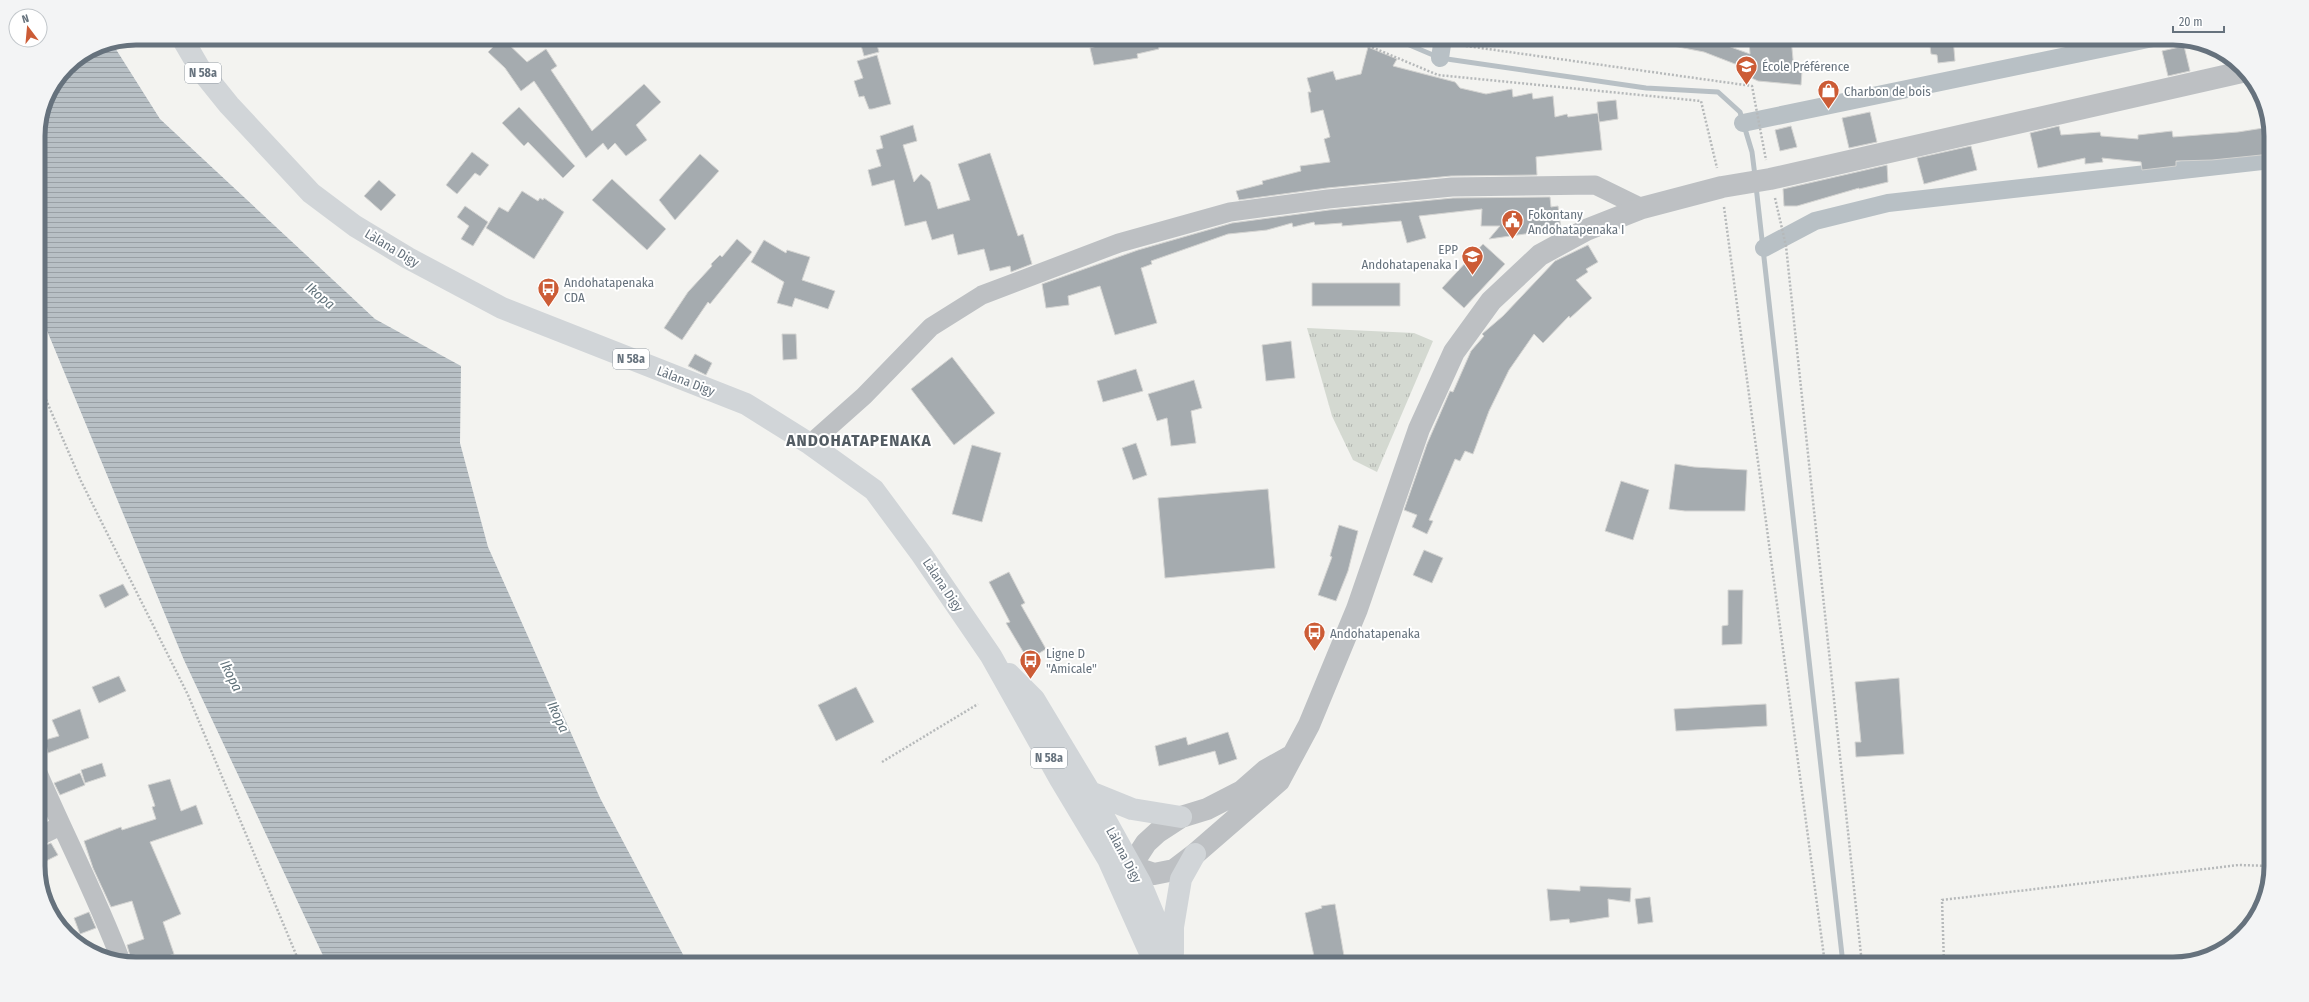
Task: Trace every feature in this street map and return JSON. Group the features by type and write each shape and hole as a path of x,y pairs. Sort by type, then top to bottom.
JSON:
{"main road":[{"name":"Làlana Digy","path":"186,45 200,69 229,105 311,193 355,226 408,258 502,308 746,404 810,444 874,490 922,555 991,656 1060,779 1108,859 1123,890 1163,957"},
{"name":"Làlana Digy","path":"991,656 1034,699 1090,792 1131,866 1165,957"},
{"path":"1090,792 1132,809 1181,817"},
{"path":"1168,957 1176,900 1181,879 1195,854"}],"street":[{"path":"1108,859 1154,874 1174,870 1195,854 1279,781 1291,756 1309,725 1357,609 1419,429 1454,352 1491,301 1540,255 1586,230 1642,208 1728,186 1770,179 2238,73"},
{"path":"810,444 864,396 938,323 982,295 1119,243 1230,212 1328,199 1452,187 1595,185 1642,208"},
{"path":"1123,890 1131,866 1146,843 1158,832 1181,817 1207,809 1242,791 1266,770 1291,756"},
{"path":"45,790 60,826 105,918 119,955"},
{"path":"45,834 60,826"}],"path":[{"path":"1367,45 1438,75 1701,101 1728,186 1823,957"},
{"path":"1459,45 1752,86 1770,179 1783,228 1786,246 1861,957"},
{"path":"45,397 81,482 188,696 297,957"},
{"path":"882,762 978,704"},
{"path":"1944,957 1942,900 2239,865 2264,866"}],"green space":[{"path":"1307,328 1414,333 1433,341 1377,472 1353,460 1332,416"}],"water":[{"name":"Ikopa","path":"115,48 160,119 375,319 461,366 460,443 488,547 600,798 684,957 324,957 184,660 45,326 45,130 48,113 52,101 60,86 76,68 91,57"}],"building":[{"path":"495,45 509,45 527,62 546,49 557,66 551,70 592,131 644,84 661,102 636,125 647,140 626,156 615,143 608,150 603,143 586,158 534,81 521,91 505,68 488,52"},
{"path":"861,45 877,45 879,52 864,56"},
{"path":"1100,45 1158,45 1159,49 1137,54 1138,58 1094,65 1090,48"},
{"path":"1668,45 1725,45 1750,54 1749,45 1792,45 1794,70 1802,71 1801,85 1758,81 1745,75 1748,69 1704,52"},
{"path":"1930,45 1954,45 1955,61 1938,63 1937,55 1931,54"},
{"path":"2184,46 2190,71 2168,76 2162,51"},
{"path":"1368,47 1397,59 1393,66 1455,82 1460,88 1486,94 1512,89 1513,97 1532,93 1533,99 1553,96 1555,117 1567,114 1568,117 1598,113 1602,150 1536,157 1537,175 1451,176 1327,188 1239,200 1236,191 1263,184 1262,181 1301,171 1300,166 1330,162 1324,139 1330,137 1323,110 1311,113 1308,92 1311,92 1307,78 1333,71 1336,80 1361,74"},
{"path":"877,55 891,104 869,109 864,96 859,97 854,81 863,78 857,61"},
{"path":"1616,100 1618,119 1599,122 1597,102"},
{"path":"519,107 575,166 563,178 528,142 524,146 502,123"},
{"path":"1870,112 1877,142 1849,148 1842,118"},
{"path":"913,125 917,141 903,145 914,182 921,174 930,182 938,209 970,200 958,164 990,153 1018,236 1023,234 1032,264 1011,272 1010,266 990,271 984,249 958,255 953,234 932,240 926,221 905,226 894,180 872,186 868,170 881,166 876,150 883,148 880,136"},
{"path":"1791,126 1797,147 1780,151 1775,130"},
{"path":"2059,126 2061,135 2100,132 2101,136 2138,139 2138,135 2172,131 2173,137 2238,132 2264,128 2264,155 2212,160 2176,161 2176,166 2142,170 2141,162 2102,158 2103,162 2085,164 2085,158 2038,168 2030,133"},
{"path":"1971,146 1977,170 1924,184 1917,158"},
{"path":"472,152 489,165 480,176 475,173 457,194 446,185"},
{"path":"700,154 719,171 675,220 659,200"},
{"path":"1887,165 1888,182 1859,188 1797,206 1784,206 1783,189"},
{"path":"612,179 666,229 647,250 592,200"},
{"path":"379,180 396,195 381,211 364,196"},
{"path":"522,191 538,201 540,198 543,200 544,198 564,212 534,259 486,228 499,207 508,212"},
{"path":"1550,197 1551,207 1558,206 1561,229 1489,239 1500,226 1481,226 1482,209 1419,216 1426,238 1407,243 1401,221 1342,226 1342,223 1315,225 1314,222 1293,227 1292,223 1267,230 1228,234 1151,261 1152,264 1141,268 1157,323 1115,335 1100,286 1068,296 1069,305 1046,308 1042,284 1138,250 1232,223 1329,210 1453,198"},
{"path":"465,206 488,222 473,246 461,239 469,226 457,217"},
{"path":"737,239 752,252 710,304 708,302 682,340 664,328 688,292 712,266 711,264 720,255 722,257"},
{"path":"764,240 786,253 787,250 810,257 802,280 835,291 828,309 795,298 792,307 777,303 784,282 751,262"},
{"name":"EPP Andohatapenaka I","path":"1483,244 1505,264 1464,308 1442,288"},
{"path":"1588,245 1598,262 1586,269 1588,272 1576,280 1592,298 1570,318 1569,316 1543,343 1534,334 1509,370 1489,411 1473,454 1465,451 1460,461 1455,459 1429,520 1433,521 1427,534 1412,527 1417,515 1404,510 1427,444 1450,391 1453,392 1471,351 1484,336 1482,334 1503,316 1555,261"},
{"path":"1312,283 1400,283 1400,306 1312,306"},
{"path":"782,334 796,334 797,359 783,360"},
{"path":"1291,341 1295,378 1266,381 1262,345"},
{"path":"695,354 712,363 706,375 688,366"},
{"path":"952,357 995,413 954,445 911,389"},
{"path":"1136,369 1143,391 1103,402 1097,381"},
{"path":"1194,380 1202,408 1191,411 1196,443 1171,446 1167,418 1157,421 1148,394"},
{"path":"1136,443 1147,475 1133,480 1122,448"},
{"path":"972,445 1001,453 982,522 952,514"},
{"path":"1675,464 1694,467 1747,470 1745,511 1685,511 1669,509"},
{"path":"1621,481 1649,490 1633,540 1605,531"},
{"path":"1268,489 1275,568 1165,578 1158,498"},
{"path":"1339,525 1358,531 1348,571 1336,601 1318,595 1332,557 1330,556"},
{"path":"1424,550 1443,558 1432,583 1413,575"},
{"path":"1009,572 1025,603 1021,605 1046,649 1028,660 1006,623 1010,622 989,582"},
{"path":"123,584 129,595 105,608 99,595"},
{"path":"1728,590 1743,590 1742,644 1722,645 1722,626 1728,625"},
{"path":"119,676 126,691 99,703 92,687"},
{"path":"1899,678 1904,754 1856,757 1855,742 1861,742 1855,682"},
{"path":"856,687 874,722 836,741 818,705"},
{"path":"1766,704 1767,726 1676,731 1674,709"},
{"path":"80,709 89,738 48,753 45,740 59,736 52,720"},
{"path":"1228,732 1237,759 1219,765 1215,751 1159,766 1155,746 1186,737 1188,745"},
{"path":"102,763 106,776 85,783 81,770"},
{"path":"80,773 85,785 60,795 54,783"},
{"path":"170,779 181,811 196,805 203,824 150,842 181,914 163,922 174,954 166,957 130,957 127,945 144,939 132,901 111,907 93,868 84,841 121,827 122,830 156,819 152,807 155,806 148,785"},
{"path":"51,843 58,855 45,862 45,845"},
{"path":"1580,886 1631,888 1630,902 1608,899 1609,917 1570,923 1569,919 1550,921 1547,889 1580,891"},
{"path":"1650,897 1653,922 1638,924 1635,899"},
{"path":"1335,904 1344,956 1314,957 1305,913 1322,908 1321,906"},
{"path":"89,912 96,928 80,934 74,918"}],"waterway":[{"path":"1409,45 1440,58 1646,88 1718,92 1740,112 1752,152 1755,176"},
{"path":"1440,58 1442,45"},
{"path":"1743,123 2119,45"},
{"path":"1764,248 1815,221 1888,203 2264,161"},
{"path":"1756,186 1842,957"}],"place":[{"name":"École Préférence","path":"1747,86"},
{"name":"Charbon de bois","path":"1829,110"},
{"name":"Fokontany Andohatapenaka I","path":"1513,240"},
{"name":"EPP Andohatapenaka I","path":"1473,276"},
{"name":"Andohatapenaka CDA","path":"549,308"},
{"name":"Andohatapenaka","path":"1314,652"},
{"name":"Ligne D \"Amicale\"","path":"1030,680"}],"district":[{"name":"ANDOHATAPENAKA","path":"859,440"}]}
